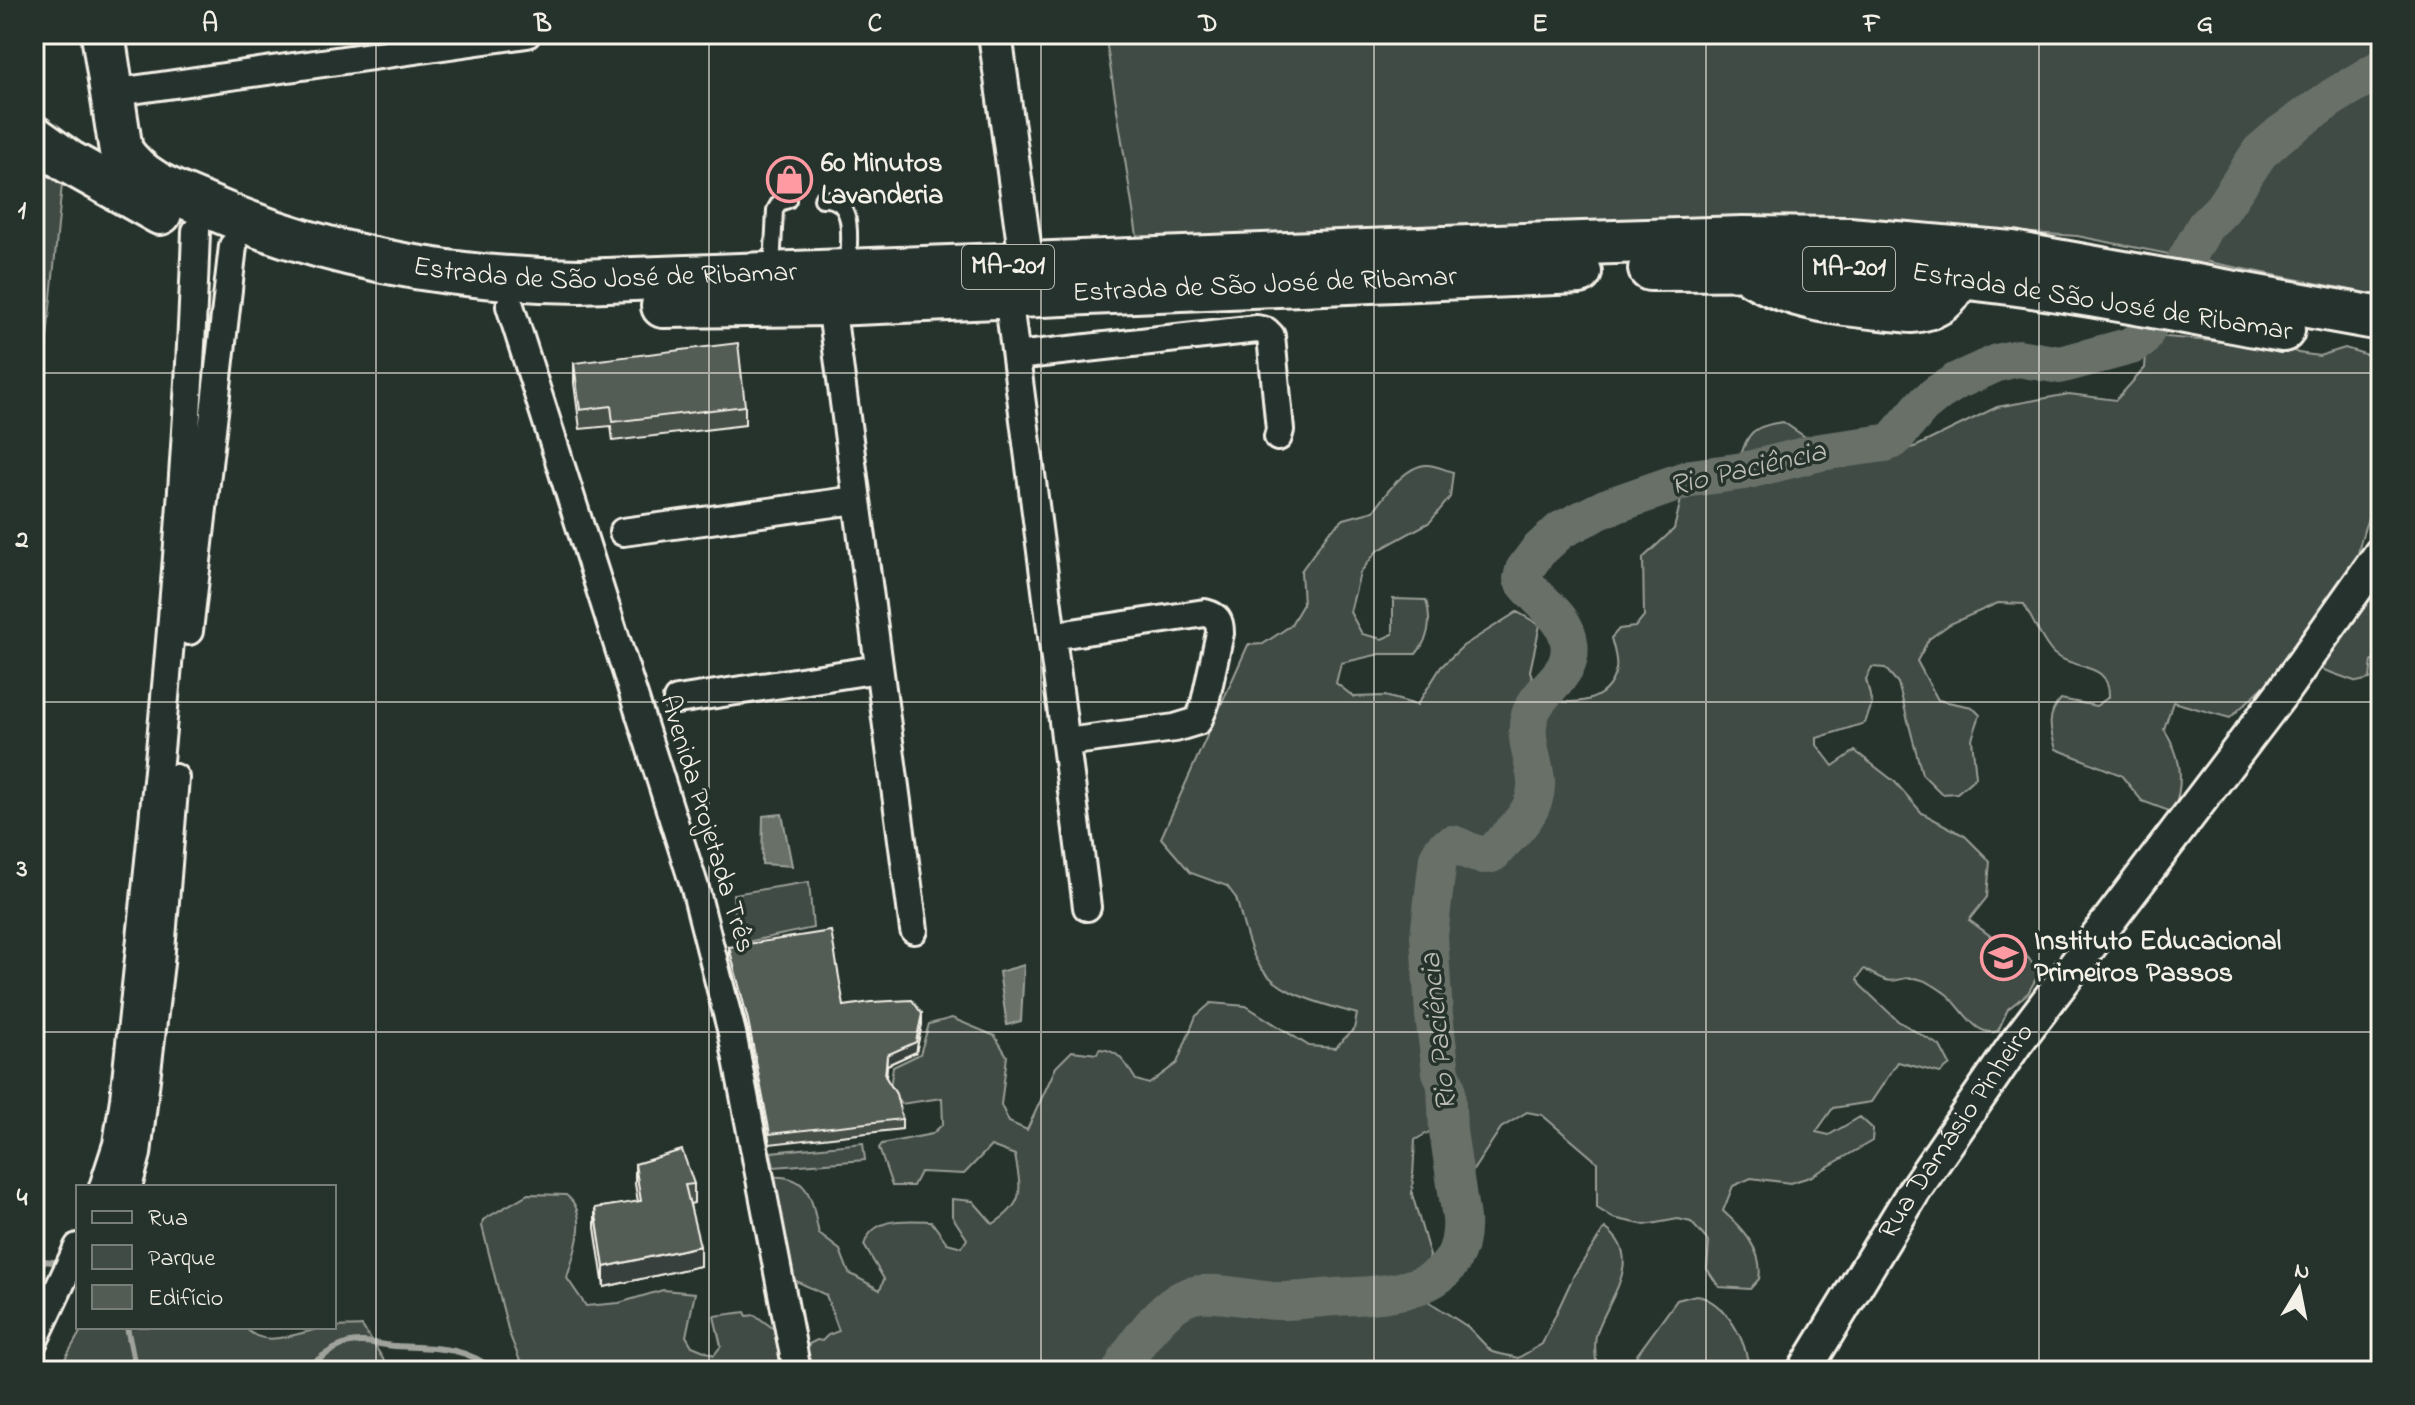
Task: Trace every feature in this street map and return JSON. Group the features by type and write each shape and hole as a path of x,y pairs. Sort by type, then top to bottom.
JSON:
{"main road":[{"name":"MA-201","path":"103,34 114,110"},
{"path":"34,111 75,135 92,138 106,134 114,110"},
{"name":"Estrada de São José de Ribamar","path":"114,110 121,151 132,167 149,180 274,232 376,260 462,274 543,281 771,274 839,288"},
{"name":"Estrada de São José de Ribamar","path":"34,137 129,198 215,238 301,270 417,297 510,306 1017,281 1742,268 1798,296 1911,311 1941,303 1952,289 1952,262"},
{"name":"Estrada de São José de Ribamar","path":"1017,281 1253,255 1743,238 1849,239 1952,262 2199,300 2381,319"},
{"name":"Estrada de São José de Ribamar","path":"2199,300 2381,347"}],"street":[{"path":"114,110 527,34"},
{"path":"995,34 1017,281 1016,356 1087,907"},
{"path":"129,1185 137,1154 154,920 215,238"},
{"path":"198,450 215,238"},
{"path":"839,288 856,500 914,930"},
{"name":"Avenida Projetada Três","path":"510,306 695,888 716,963 797,1371"},
{"path":"1016,356 1257,329 1266,331 1271,336 1280,430 1278,437"},
{"path":"623,532 856,500"},
{"name":"Rua Damásio Pinheiro","path":"1804,1371 1914,1191 2016,1043 2281,694 2381,553"},
{"path":"1052,636 1205,613 1214,615 1220,622 1204,707 1198,721 1175,728 1066,742"},
{"path":"677,700 879,669"},
{"path":"104,1185 119,1129 154,920"},
{"path":"34,1341 76,1251"}],"lane":[{"path":"822,199 833,198 848,212 839,288"},
{"path":"771,274 775,210 779,203 788,200"}],"green space":[{"path":"1105,34 2381,34 2381,296 2077,236 1790,217 1693,218 1138,242"},
{"path":"34,168 62,184 34,473"},
{"path":"2155,336 2235,343 2269,338 2298,353 2319,356 2345,348 2381,359 2381,495 2362,538 2357,574 2361,587 2381,613 2381,663 2372,661 2370,679 2357,682 2293,659 2230,718 2173,702 2164,729 2174,748 2180,777 2175,808 2169,811 2142,801 2121,775 2056,749 2051,723 2056,705 2061,699 2096,706 2109,697 2108,686 2098,672 2054,654 2024,604 1998,603 1950,624 1929,639 1917,661 1938,700 1972,707 1980,715 1972,739 1976,777 1957,793 1942,794 1922,774 1898,683 1885,668 1872,667 1866,679 1872,704 1865,723 1817,738 1817,745 1833,766 1855,751 1895,782 1922,813 1965,836 1990,861 1987,897 1969,920 1992,937 2019,948 2031,961 2037,977 2028,993 2008,1009 1998,1031 1989,1032 1975,1025 1951,998 1929,983 1911,978 1889,981 1864,969 1857,979 1860,985 1898,1021 1940,1046 1950,1065 1940,1073 1898,1062 1871,1102 1833,1108 1816,1132 1829,1135 1860,1117 1873,1129 1872,1141 1810,1177 1790,1183 1751,1178 1733,1186 1723,1211 1755,1250 1759,1279 1750,1289 1719,1287 1707,1269 1709,1242 1691,1222 1678,1219 1645,1225 1613,1218 1597,1208 1597,1162 1542,1115 1527,1112 1501,1128 1466,1181 1431,1131 1415,1140 1412,1194 1430,1256 1422,1282 1425,1299 1468,1327 1492,1352 1518,1358 1542,1344 1574,1275 1605,1228 1617,1240 1623,1252 1624,1265 1616,1292 1596,1336 1597,1370 1604,1371 804,1371 809,1344 822,1341 839,1331 826,1295 796,1281 779,1265 771,1177 785,1177 802,1186 812,1202 819,1234 840,1250 849,1273 880,1290 884,1279 864,1245 875,1229 892,1222 931,1221 947,1243 962,1247 967,1239 952,1216 952,1199 973,1201 993,1224 1011,1209 1019,1195 1015,1155 991,1146 964,1174 920,1172 913,1186 892,1186 879,1148 882,1144 932,1134 943,1124 942,1098 901,1104 890,1088 893,1067 920,1054 929,1024 952,1018 995,1036 1007,1056 1001,1105 1009,1122 1027,1130 1056,1067 1072,1051 1097,1054 1099,1049 1112,1052 1122,1059 1136,1080 1149,1084 1177,1063 1196,1016 1211,1003 1246,1006 1309,1046 1335,1048 1354,1029 1357,1014 1300,996 1263,971 1249,944 1236,898 1227,886 1191,873 1161,838 1248,645 1263,644 1290,626 1303,604 1301,571 1329,532 1344,519 1374,511 1396,482 1419,466 1430,465 1453,472 1450,497 1430,522 1377,551 1360,573 1350,612 1362,634 1382,639 1393,634 1393,599 1426,600 1429,622 1427,635 1416,654 1380,654 1341,663 1336,683 1354,697 1385,696 1417,705 1441,667 1463,646 1517,612 1540,625 1530,671 1538,696 1561,701 1585,700 1605,691 1612,681 1616,665 1611,638 1619,629 1635,627 1644,616 1643,558 1674,529 1683,491 1701,478 1735,472 1749,436 1754,431 1783,422 1811,441 1820,466 1844,467 1917,446 1997,407 2069,394 2116,400 2145,368 2147,342"},
{"path":"809,882 813,928 737,944 733,894"},
{"path":"863,1143 865,1160 774,1167 771,1152"},
{"path":"528,1194 566,1195 574,1203 578,1212 578,1234 567,1278 586,1306 619,1303 663,1290 695,1293 686,1336 692,1346 714,1355 721,1346 714,1316 745,1312 747,1316 755,1315 798,1342 794,1366 780,1371 524,1371 509,1333 482,1226 483,1220"},
{"path":"1696,1295 1717,1306 1733,1324 1740,1335 1749,1371 1621,1371 1631,1363 1677,1300"},
{"path":"362,1326 387,1365 402,1371 58,1371 82,1329 247,1329 262,1338 272,1339"}],"shaded area":[{"path":"782,814 792,866 762,864 763,816"},
{"path":"1024,965 1021,1021 1007,1025 999,972"}],"building":[{"path":"738,343 745,406 613,422 611,406 580,410 574,363"},
{"path":"831,931 844,1006 912,1000 922,1014 916,1042 887,1055 885,1076 896,1094 902,1119 770,1134 748,1020 729,947"},
{"path":"682,1150 694,1184 685,1185 700,1246 604,1267 595,1208 641,1201 635,1164"}],"waterway":[{"name":"Rio Paciência","path":"1121,1371 1133,1350 1160,1317 1190,1296 1220,1294 1283,1301 1379,1294 1421,1285 1438,1276 1451,1262 1459,1243 1461,1218 1448,1131 1446,1085 1441,1072 1434,1015 1429,936 1438,858 1443,849 1452,844 1477,854 1493,853 1520,823 1534,799 1536,781 1528,723 1535,705 1562,673 1569,654 1567,633 1562,624 1522,579 1524,570 1538,551 1561,530 1605,508 1691,478 1744,471 1820,452 1893,440 1922,406 1938,393 1997,363 2018,358 2060,365 2131,346 2141,340 2205,226 2222,209 2260,152 2333,97 2381,68"},
{"path":"34,1260 62,1263"},
{"path":"127,1329 136,1371"},
{"path":"305,1371 335,1349 358,1342 460,1352 494,1371"}],"place":[{"name":"60 Minutos Lavanderia","path":"790,180"},
{"name":"Instituto Educacional Primeiros Passos","path":"2003,958"}]}
